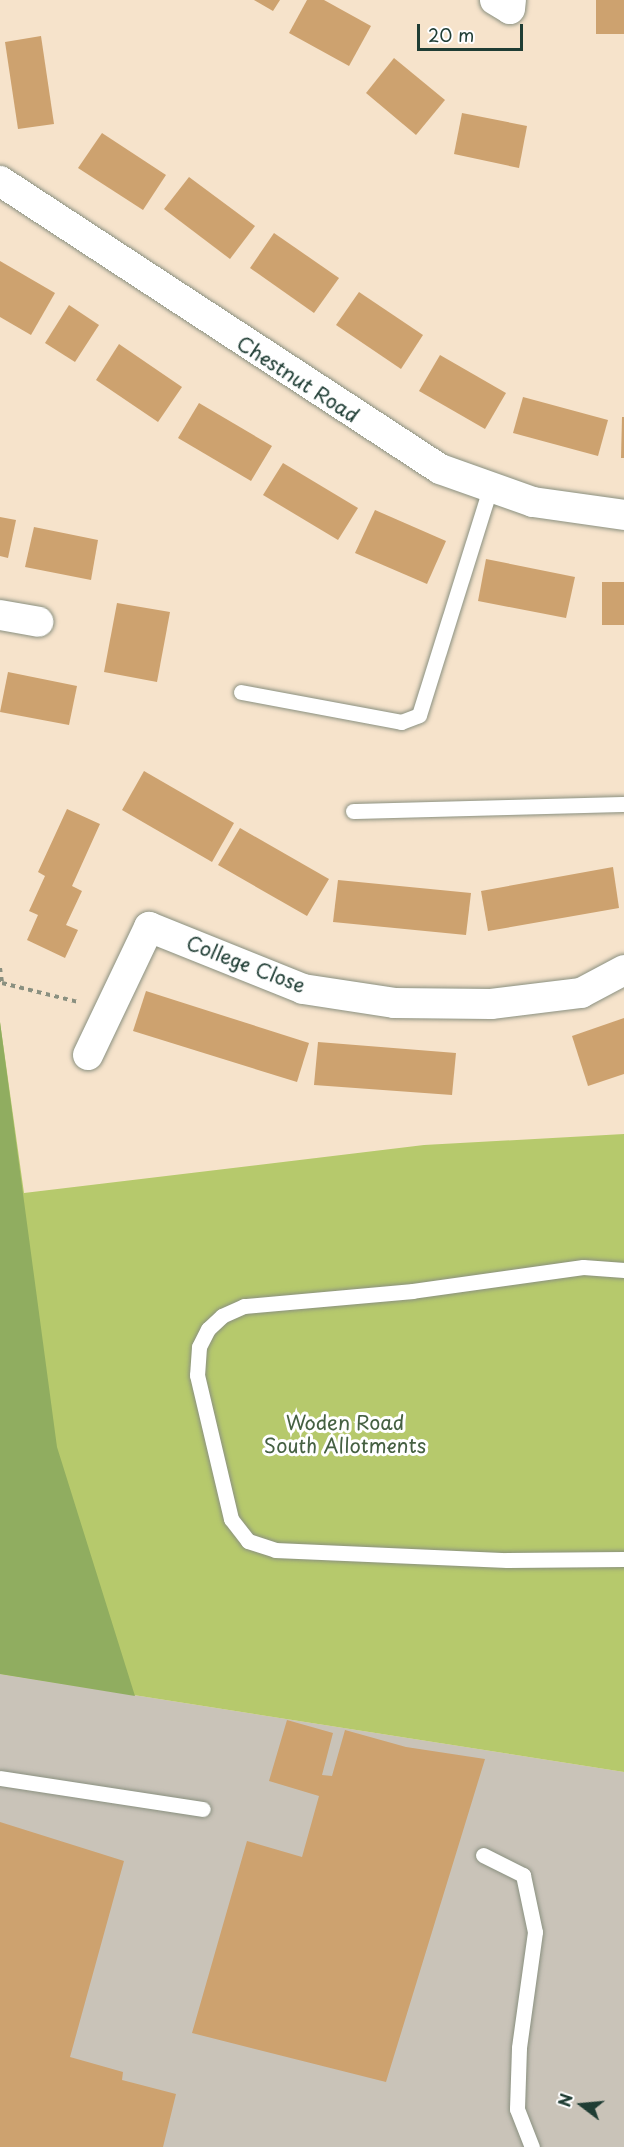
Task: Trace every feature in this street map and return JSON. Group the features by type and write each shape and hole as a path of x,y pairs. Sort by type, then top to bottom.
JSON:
{"street":[{"path":"495,0 510,9 511,0"},
{"name":"Chestnut Road","path":"0,181 367,425 440,469 490,489 533,502 624,515"},
{"path":"0,615 38,622"},
{"name":"College Close","path":"88,1055 149,927 303,989 394,1003 491,1004 581,993 624,970"}],"lane":[{"path":"241,692 401,722 419,714 490,489"},
{"path":"353,811 624,804"},
{"path":"624,1270 583,1267 413,1291 244,1306 222,1316 208,1329 199,1347 198,1375 231,1519 248,1541 275,1550 507,1560 624,1559"},
{"path":"0,1778 203,1809"},
{"path":"483,1855 524,1875 536,1932 519,2048 518,2109 532,2147"}],"path":[{"path":"0,968 2,983 108,1009"}],"shaded area":[{"path":"0,1674 624,1772 624,2147 0,2147"}],"green space":[{"name":"Woden Road South Allotments","path":"0,1022 24,1193 424,1145 624,1134 624,1772 0,1674"},
{"path":"0,1022 57,1447 135,1696 0,1674"}],"building":[{"path":"254,0 280,0 273,11"},
{"path":"307,0 324,0 371,26 349,66 289,33"},
{"path":"596,0 624,0 624,34 596,34"},
{"path":"41,36 54,124 18,129 5,42"},
{"path":"394,58 445,100 416,135 366,93"},
{"path":"462,113 527,126 519,168 454,154"},
{"path":"102,133 166,175 143,210 78,168"},
{"path":"189,177 255,226 230,259 164,209"},
{"path":"274,233 339,278 314,313 250,268"},
{"path":"0,261 55,293 31,335 0,317"},
{"path":"359,292 423,335 401,369 336,325"},
{"path":"69,305 99,325 75,362 45,343"},
{"path":"119,344 182,387 158,422 96,380"},
{"path":"440,355 506,393 485,429 419,391"},
{"path":"523,397 608,420 598,456 513,433"},
{"path":"199,403 272,446 251,481 178,438"},
{"path":"622,417 624,417 624,458 621,458"},
{"path":"283,463 358,508 338,540 263,495"},
{"path":"375,510 446,541 427,584 355,553"},
{"path":"0,517 16,520 8,558 0,556"},
{"path":"34,527 98,540 91,580 25,567"},
{"path":"486,559 575,577 566,618 478,601"},
{"path":"602,582 624,582 624,625 602,625"},
{"path":"117,603 170,612 157,682 104,672"},
{"path":"8,672 77,686 69,725 0,712"},
{"path":"144,771 234,823 212,862 122,810"},
{"path":"67,809 100,824 72,886 82,891 66,925 78,930 65,958 27,940 38,915 29,911 45,876 38,872"},
{"path":"240,828 329,879 307,916 218,865"},
{"path":"613,867 619,908 488,931 481,891"},
{"path":"338,880 471,893 466,935 333,922"},
{"path":"146,991 309,1043 297,1082 133,1031"},
{"path":"624,1018 624,1074 588,1086 572,1036"},
{"path":"318,1042 456,1053 452,1095 314,1085"},
{"path":"287,1720 333,1733 322,1775 332,1776 345,1730 406,1747 485,1759 386,2082 192,2033 247,1841 302,1857 319,1796 269,1781"},
{"path":"0,1822 124,1861 70,2057 123,2072 122,2080 176,2094 163,2147 0,2147"}]}
